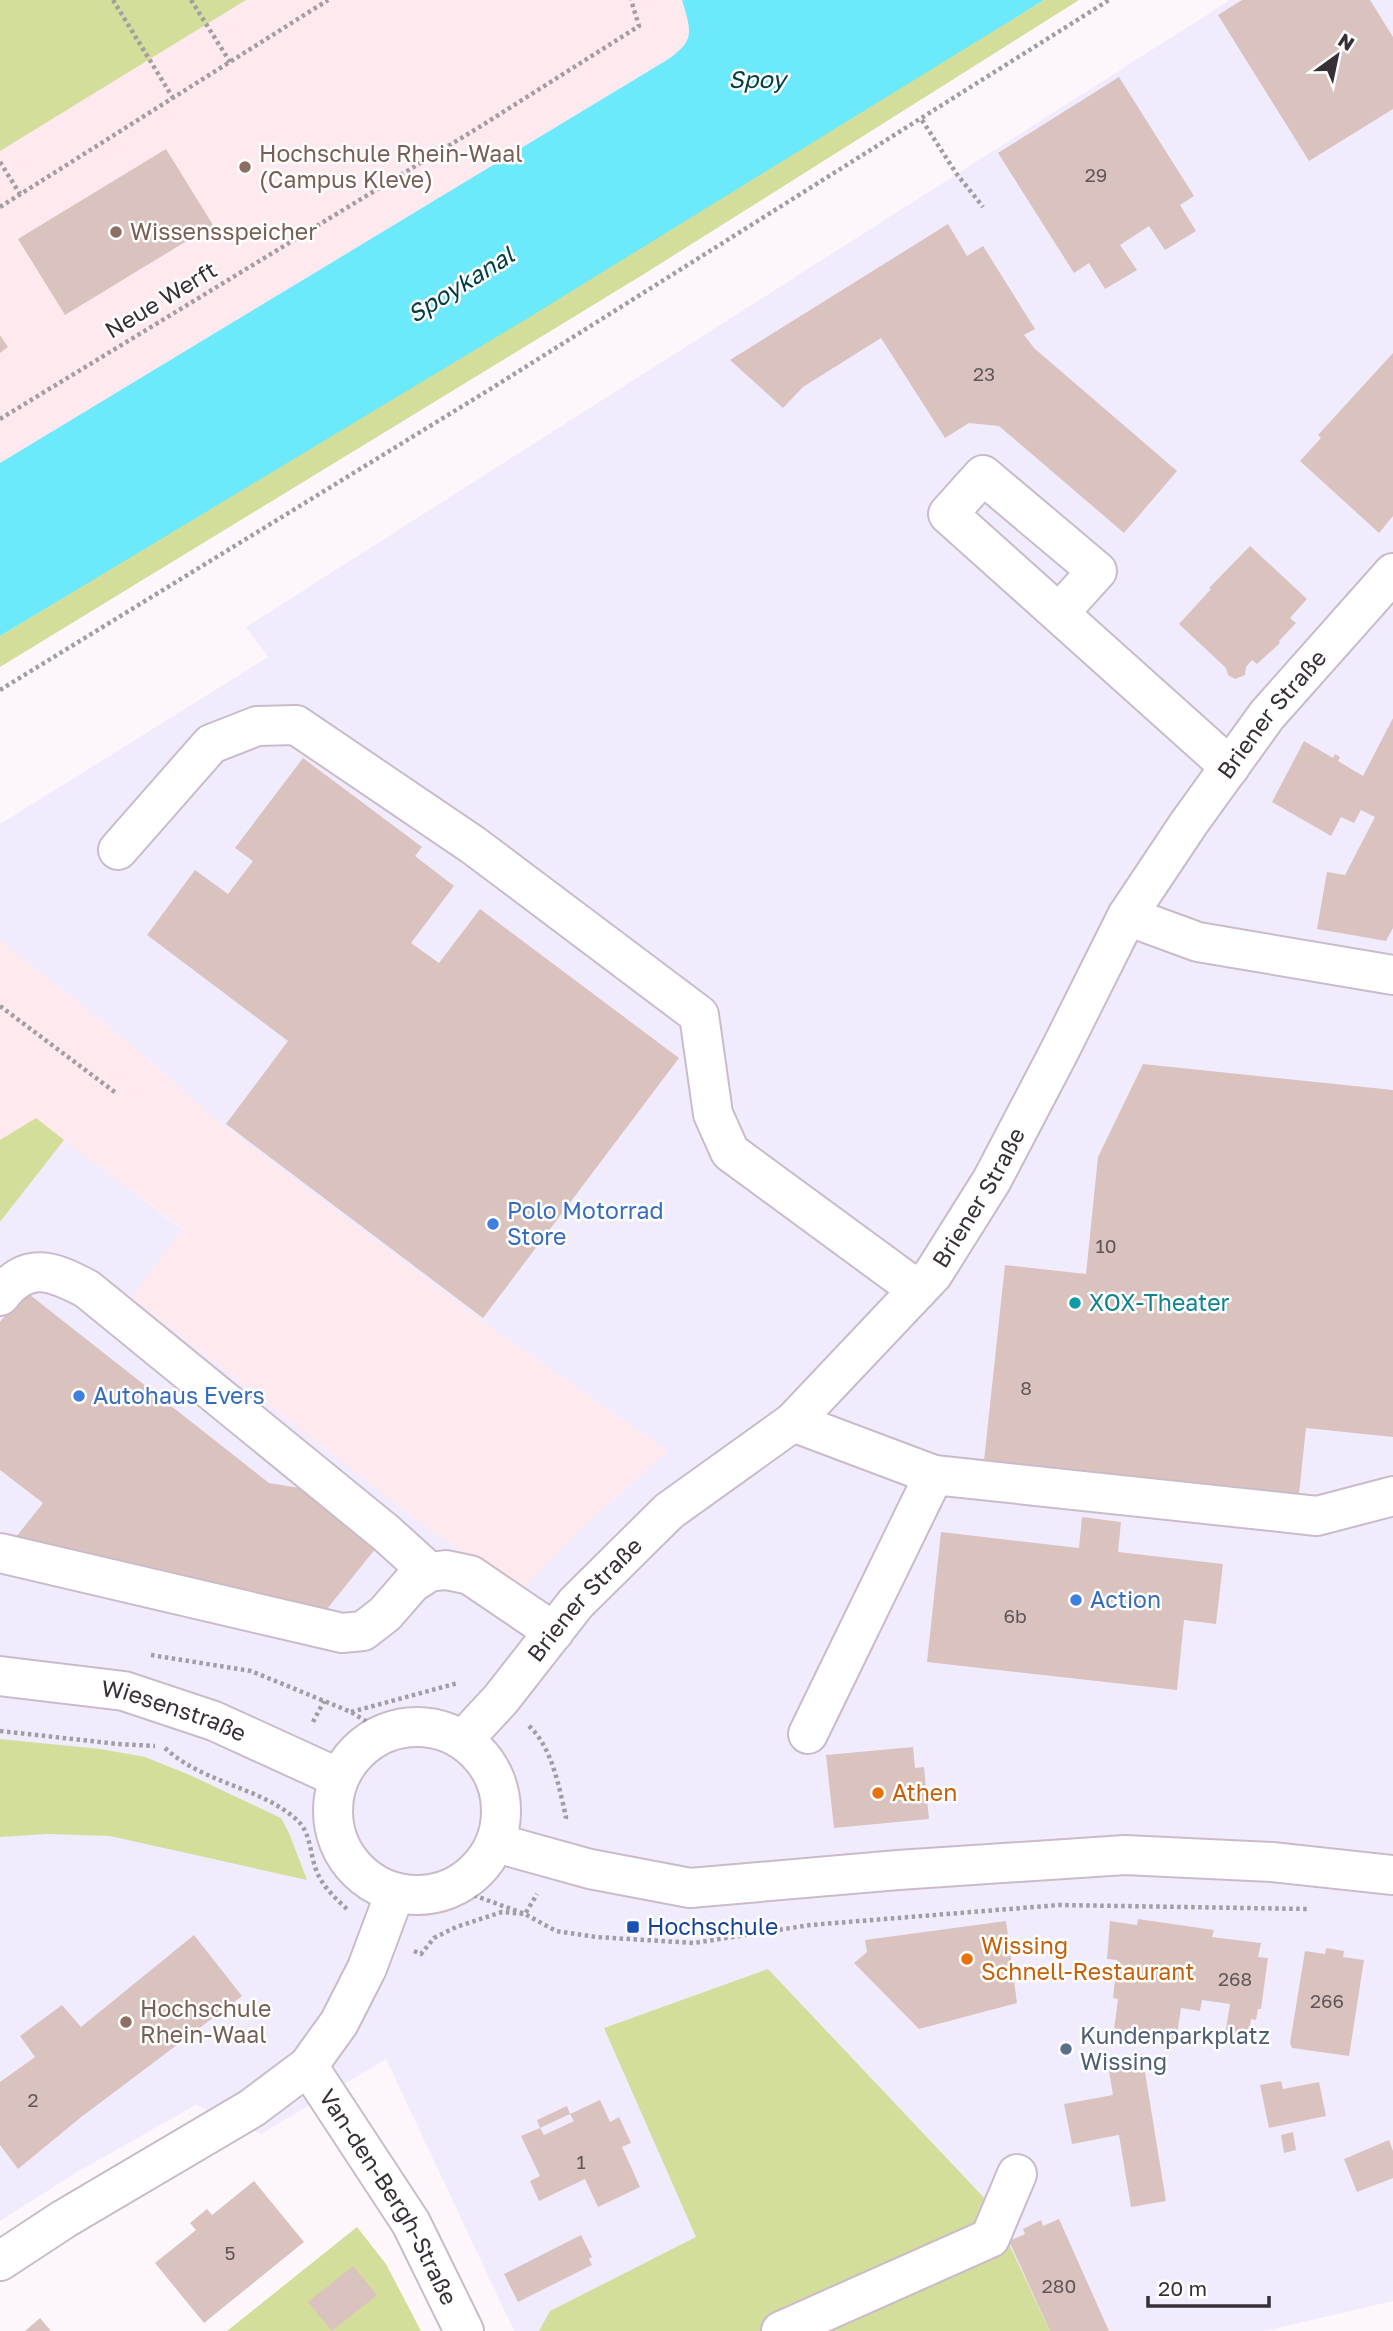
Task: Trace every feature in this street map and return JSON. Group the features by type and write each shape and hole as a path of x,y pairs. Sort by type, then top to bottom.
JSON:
{"street":[{"name":"Briener Straße","path":"463,1740 501,1699 576,1603 669,1511 793,1422 933,1274 992,1180 1127,916 1189,823 1267,715 1393,573"},
{"path":"1059,613 1230,767"},
{"path":"118,850 211,744 257,726 296,725 473,845 699,1015 713,1114 730,1152 918,1290"},
{"path":"1127,916 1198,942 1393,975"},
{"path":"0,1296 9,1284 26,1274 43,1271 62,1275 88,1289 386,1533 429,1572"},
{"path":"793,1422 934,1475 1317,1516 1393,1496"},
{"path":"808,1734 934,1475"},
{"path":"0,1553 342,1633 363,1631 385,1614 412,1583 429,1572 446,1570 470,1575 554,1632"},
{"name":"Wiesenstraße","path":"0,1676 124,1690 214,1721 339,1777"},
{"path":"411,1727 438,1730 463,1740 484,1760 498,1785 502,1814 496,1843 486,1861 472,1876 454,1888 425,1896 395,1893 369,1881 348,1860 336,1835 332,1806 339,1777 357,1751 385,1733 411,1727"},
{"path":"496,1843 590,1869 690,1888 898,1870 1125,1855 1272,1862 1393,1875"},
{"path":"0,2261 64,2219 252,2108 307,2066 339,2023 367,1968 395,1893"},
{"name":"Van-den-Bergh-Straße","path":"307,2066 411,2223 464,2331"},
{"path":"781,2331 990,2238 1017,2175"}],"path":[{"path":"113,0 173,98"},
{"path":"191,0 230,62"},
{"path":"0,207 328,0"},
{"name":"Neue Werft","path":"0,419 481,126 639,26 631,0"},
{"path":"0,690 492,388 1109,0"},
{"path":"922,120 956,173 983,207"},
{"path":"0,162 20,194"},
{"path":"0,1006 116,1093"},
{"path":"385,1733 351,1712 398,1698 451,1687 469,1678 501,1699 538,1734 551,1763 566,1817 540,1889 525,1914"},
{"path":"0,1731 118,1744 163,1746 178,1760 214,1779 258,1796 298,1821 308,1835 317,1873 330,1892 380,1934 421,1954 434,1938 456,1927 502,1912 525,1914"},
{"path":"454,1888 525,1914 556,1931 596,1937 694,1943 810,1925 1059,1905 1310,1909"}],"shaded area":[{"name":"Hochschule Rhein-Waal (Campus Kleve)","path":"0,0 682,0 690,27 681,50 667,60 0,463"},
{"path":"1230,0 1393,0 1393,2301 1265,2331 514,2331 386,2059 261,2134 196,2105 77,2172 0,2221 0,1222 64,1140 182,1229 133,1298 428,1529 520,1590 590,1520 668,1451 486,1324 221,1124 133,1046 0,940 0,824 268,657 246,627"},
{"path":"0,940 133,1046 221,1124 486,1324 668,1451 590,1520 521,1590 428,1529 132,1298 182,1228 64,1141 0,1222"}],"green space":[{"path":"0,0 246,0 0,151"},
{"path":"1044,0 1079,0 644,274 0,667 0,636"},
{"path":"36,1118 64,1140 0,1222 0,1140"},
{"path":"0,1739 100,1749 145,1757 192,1776 281,1818 307,1880 110,1836 47,1834 0,1837"},
{"path":"768,1969 990,2204 1050,2331 834,2331 829,2320 805,2331 539,2331 550,2311 696,2237 604,2028"},
{"path":"357,2227 386,2264 421,2331 227,2331"}],"water":[{"name":"Spoy","path":"682,0 1044,0 528,318 0,636 0,463 667,60 683,47 689,34"}],"building":[{"path":"1242,0 1370,0 1393,37 1393,109 1309,161 1218,15"},
{"path":"1119,77 1194,196 1180,205 1196,231 1165,250 1149,226 1120,245 1137,270 1105,289 1089,263 1074,273 998,153"},
{"name":"Wissensspeicher","path":"166,149 213,225 65,315 18,239"},
{"path":"948,224 967,256 983,246 1035,329 1024,335 1034,348 1177,471 1124,533 999,426 969,423 945,438 881,338 803,387 783,408 730,360"},
{"path":"0,335 8,347 0,353"},
{"path":"1393,353 1393,516 1379,533 1300,461 1321,438 1318,435"},
{"path":"1250,546 1307,599 1290,618 1296,623 1280,643 1257,664 1252,660 1246,667 1245,675 1235,679 1179,624"},
{"path":"1393,718 1393,928 1386,941 1317,929 1327,872 1345,875 1375,817 1361,810 1354,823 1341,817 1331,836 1272,802 1304,741 1333,758 1335,754 1340,757 1338,761 1363,776"},
{"path":"303,758 422,847 415,856 454,886 411,943 439,963 480,909 679,1058 483,1318 226,1124 288,1041 147,935 195,870 228,894 253,861 235,848"},
{"path":"1143,1064 1393,1090 1393,1437 1306,1428 1299,1494 984,1461 1005,1265 1086,1274 1098,1157"},
{"name":"Autohaus Evers","path":"25,1291 269,1483 300,1488 376,1548 323,1614 16,1537 43,1503 0,1470 0,1322"},
{"name":"Action","path":"1082,1517 1121,1522 1118,1552 1223,1564 1216,1624 1184,1620 1177,1690 927,1662 941,1532 1079,1548"},
{"name":"Athen","path":"913,1747 915,1768 924,1767 929,1819 834,1828 826,1755"},
{"path":"1138,1919 1214,1930 1212,1937 1261,1943 1258,1957 1268,1958 1261,2009 1258,2009 1256,2020 1251,2019 1248,2039 1225,2035 1230,2004 1202,2000 1200,2011 1181,2008 1176,2041 1128,2033 1127,2037 1118,2036 1119,2031 1114,2030 1118,1999 1113,1998 1117,1960 1107,1959 1110,1921 1137,1925"},
{"path":"1006,1921 1017,2003 919,2029 854,1963 867,1952 865,1940"},
{"path":"194,1935 242,1996 80,2118 18,2169 0,2145 0,2082 35,2057 20,2036 62,2005 81,2027"},
{"path":"1326,1948 1344,1951 1343,1957 1364,1960 1349,2056 1292,2048 1290,2043 1305,1951 1325,1954"},
{"path":"1142,2054 1166,2201 1131,2207 1119,2135 1072,2144 1064,2104 1113,2095 1107,2059"},
{"path":"1281,2081 1283,2089 1319,2082 1326,2116 1269,2128 1260,2085"},
{"path":"600,2100 610,2122 619,2117 631,2143 622,2147 640,2187 598,2207 585,2179 539,2201 530,2181 540,2176 521,2136 540,2128 544,2135 574,2121 570,2114"},
{"path":"567,2106 570,2114 540,2128 537,2120"},
{"path":"1293,2132 1296,2150 1284,2153 1281,2135"},
{"path":"1389,2140 1393,2151 1393,2178 1357,2192 1344,2159"},
{"path":"254,2181 304,2242 204,2323 155,2263 196,2230 190,2223 207,2209 212,2215"},
{"path":"1059,2219 1109,2331 1050,2331 1009,2241 1025,2234 1023,2229 1041,2220 1043,2226"},
{"path":"581,2235 592,2257 589,2259 592,2265 518,2302 504,2274"},
{"path":"353,2266 377,2295 332,2331 308,2302"},
{"path":"40,2318 51,2331 25,2331"}],"place":[{"name":"Hochschule Rhein-Waal (Campus Kleve)","path":"245,167"},
{"name":"Wissensspeicher","path":"116,232"},
{"name":"Polo Motorrad Store","path":"493,1224"},
{"name":"XOX-Theater","path":"1075,1303"},
{"name":"Autohaus Evers","path":"79,1396"},
{"name":"Action","path":"1076,1600"},
{"name":"Athen","path":"878,1793"},
{"name":"Hochschule","path":"633,1927"},
{"name":"Wissing Schnell-Restaurant","path":"967,1959"},
{"name":"Hochschule Rhein-Waal","path":"126,2022"},
{"name":"Kundenparkplatz Wissing","path":"1066,2049"}],"water label":[{"name":"Spoykanal","path":"461,285"}]}
